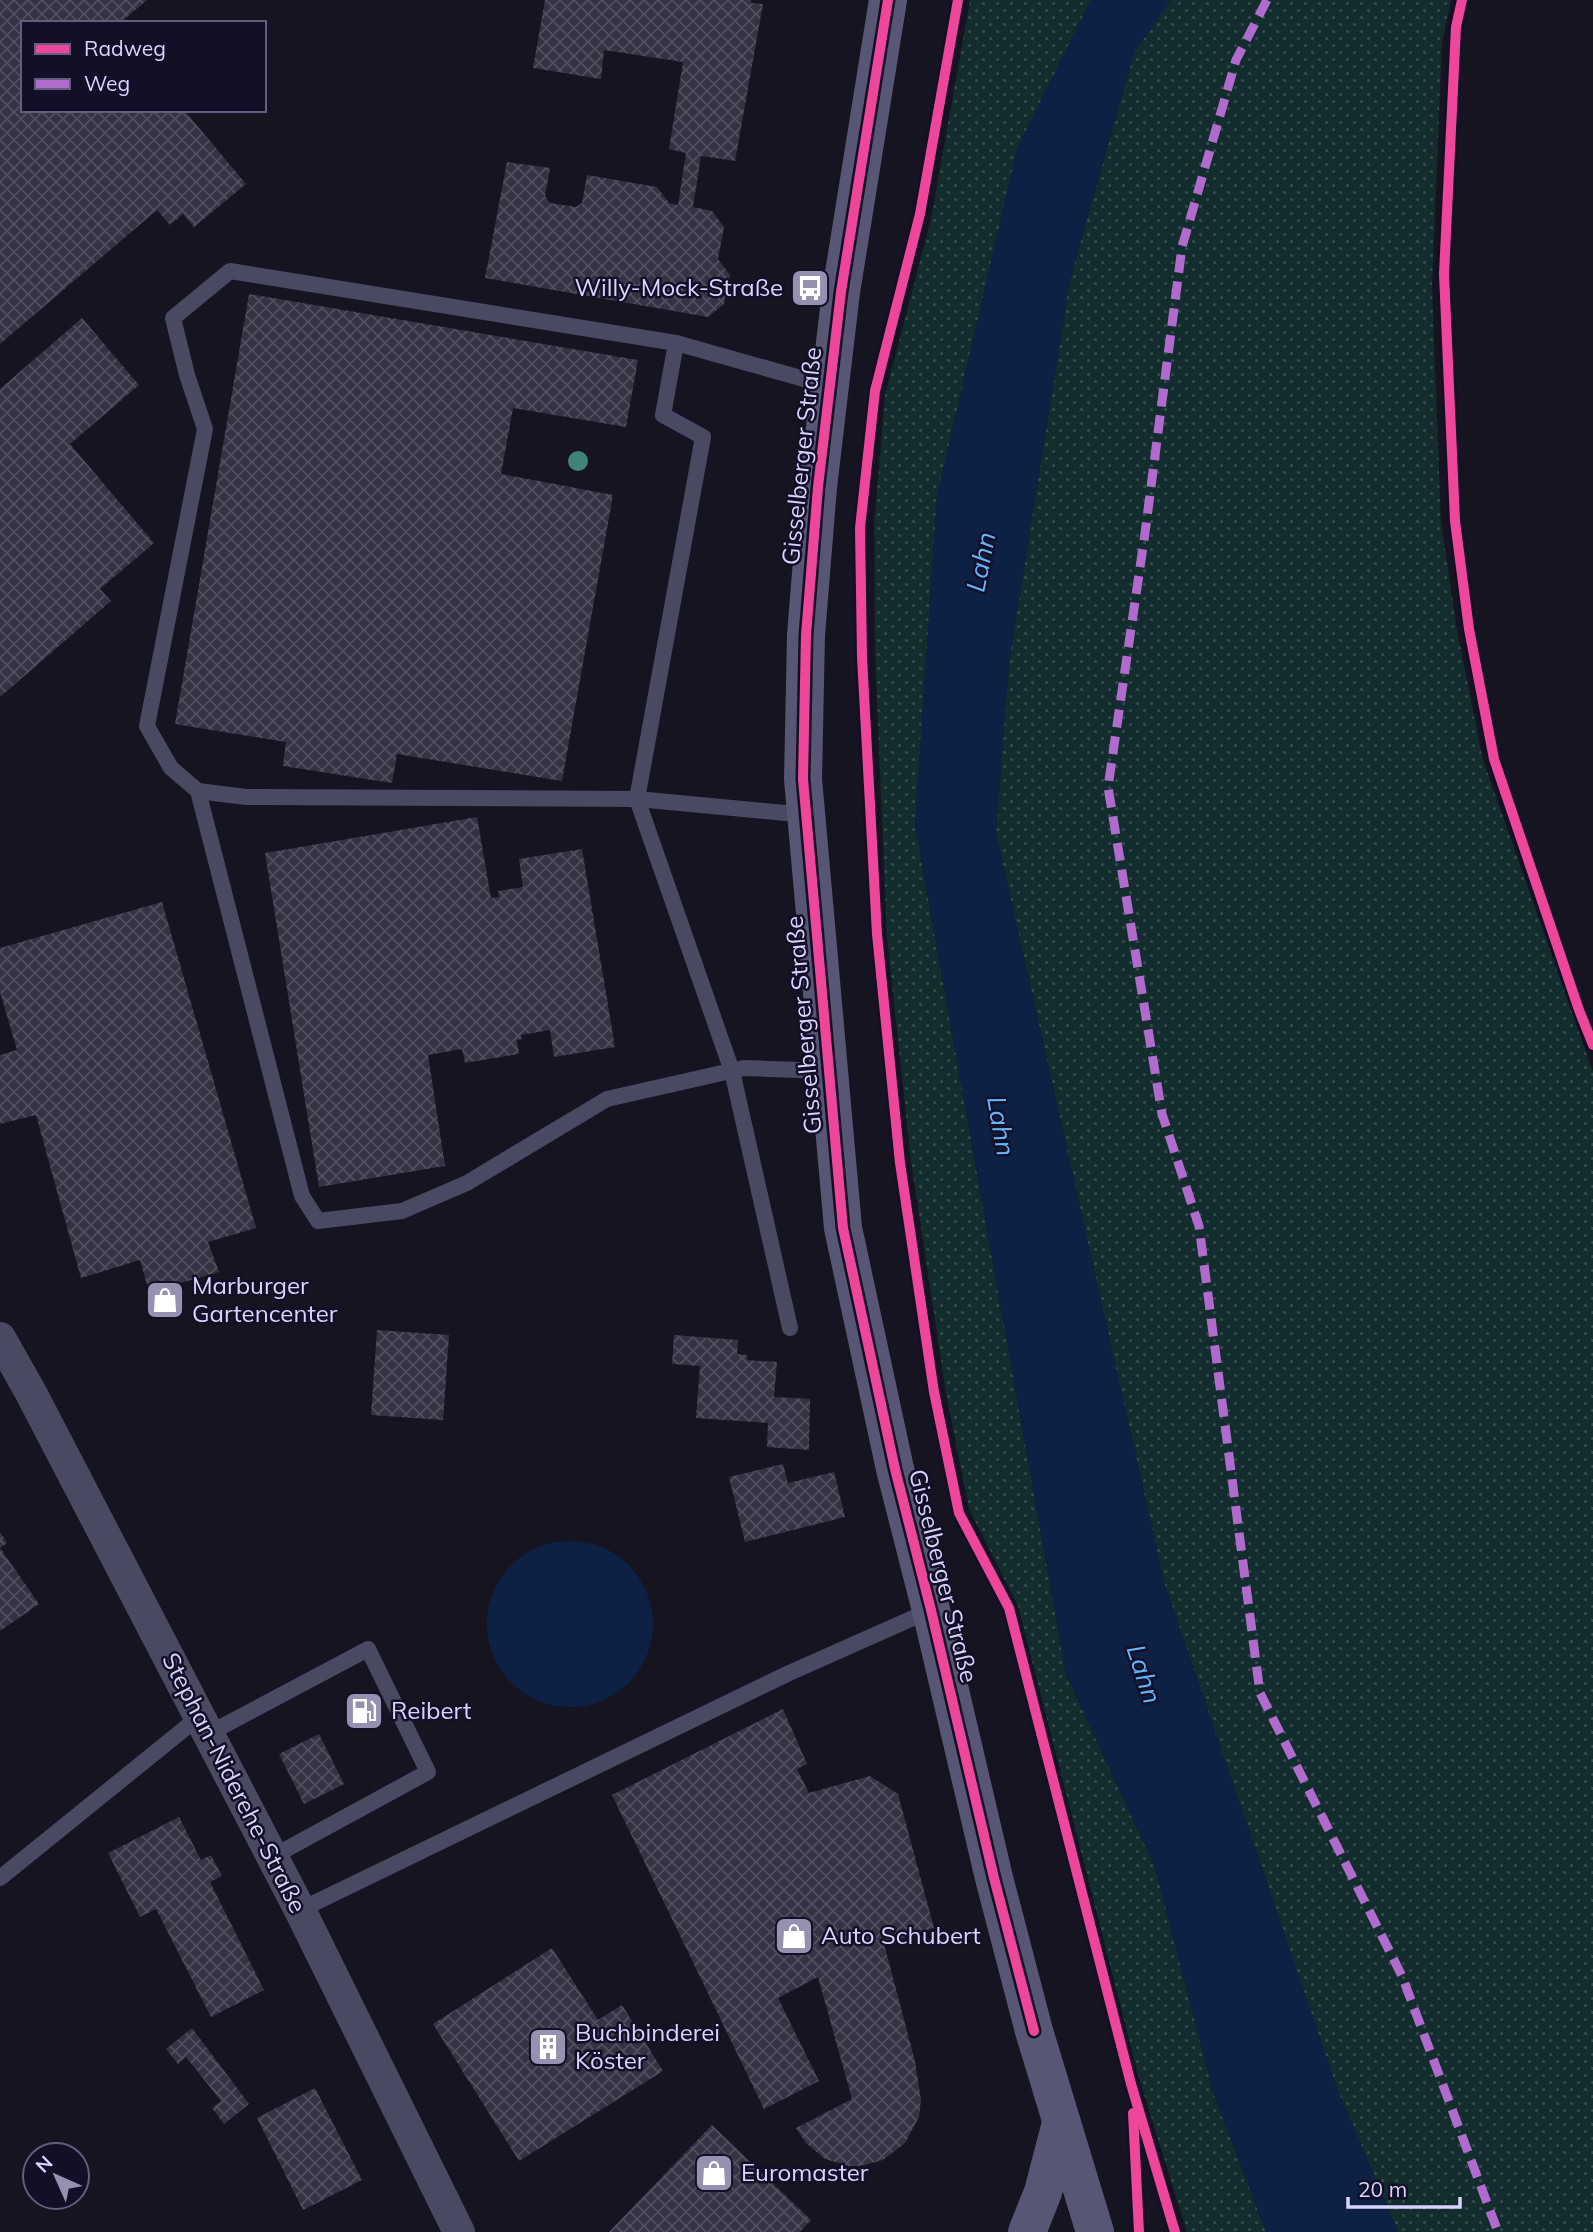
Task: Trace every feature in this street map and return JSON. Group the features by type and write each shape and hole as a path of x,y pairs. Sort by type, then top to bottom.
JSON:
{"main road":[{"name":"Gisselberger Straße","path":"888,0 841,292 808,599 803,779 843,1228 895,1469 994,1878 1034,2031 1094,2232"},
{"path":"1027,2232 1043,2192 1061,2121"}],"street":[{"name":"Stephan-Niderehe-Straße","path":"0,1338 300,1910 458,2232"}],"lane":[{"path":"807,815 637,799 246,797 198,791 171,768 147,726 205,429 187,375 173,318 230,271 676,343 830,387"},
{"path":"676,343 663,415 703,437 637,799 732,1071 790,1328"},
{"path":"198,791 302,1196 318,1221 402,1211 467,1183 607,1099 744,1068 829,1071"},
{"path":"300,1910 787,1674 931,1610"},
{"path":"0,1878 203,1725 368,1648 428,1772 272,1857"}],"green space":[{"path":"970,0 1091,0 1017,149 937,497 915,824 1066,1674 1155,1867 1214,2095 1266,2232 1187,2232 1139,2078 1018,1606 969,1509 946,1393 911,1161 887,937 875,655 874,525 885,395 931,219"},
{"path":"1170,0 1451,0 1442,42 1432,286 1441,522 1457,630 1483,760 1593,1072 1593,2232 1398,2232 1337,2089 1164,1582 996,833 1009,662 1070,279 1134,53"}],"water":[{"name":"Lahn","path":"1091,0 1170,0 1134,53 1070,279 1009,662 996,833 1164,1582 1337,2088 1398,2232 1266,2232 1214,2095 1155,1867 1066,1674 915,824 937,497 1017,149"},
{"path":"570,1541 602,1547 629,1565 647,1592 653,1624 647,1656 629,1683 602,1701 570,1707 538,1701 511,1683 493,1656 487,1624 493,1592 511,1565 538,1547"}],"building":[{"path":"0,0 147,0 122,21 21,21 21,112 186,112 246,184 194,227 183,214 170,225 157,210 0,344"},
{"path":"545,0 751,0 751,3 763,4 735,161 701,156 693,207 712,211 724,227 718,259 730,275 724,304 708,317 485,278 507,162 550,168 545,196 550,203 576,207 582,203 587,175 657,187 669,203 678,205 686,153 669,149 683,62 604,50 601,79 533,68"},
{"path":"249,294 638,360 626,427 513,408 501,474 613,495 562,781 397,754 392,783 283,766 286,742 175,724"},
{"path":"82,318 139,385 70,444 154,543 100,589 111,601 0,697 0,389"},
{"path":"477,817 491,898 499,897 498,891 523,887 519,859 582,849 615,1047 554,1057 550,1030 521,1035 522,1039 517,1040 519,1054 465,1063 462,1049 428,1055 445,1166 319,1187 265,853"},
{"path":"162,902 256,1228 208,1242 219,1272 149,1292 140,1260 81,1278 36,1115 0,1124 0,1055 17,1050 0,992 0,948"},
{"path":"377,1330 449,1335 443,1420 371,1415"},
{"path":"674,1335 738,1340 737,1354 747,1355 747,1360 777,1362 774,1397 810,1399 809,1450 767,1447 768,1423 696,1418 700,1366 672,1364"},
{"path":"783,1464 788,1483 834,1472 845,1517 745,1542 729,1477"},
{"path":"0,1532 7,1543 0,1548"},
{"path":"0,1548 39,1604 0,1631"},
{"name":"Auto Schubert","path":"783,1709 807,1764 797,1769 809,1793 870,1776 898,1794 934,1928 884,1944 915,2061 921,2100 919,2117 905,2143 883,2160 860,2166 848,2166 825,2159 806,2143 796,2128 852,2099 818,1977 778,1998 819,2081 764,2109 612,1795"},
{"path":"319,1734 344,1784 304,1804 279,1754"},
{"path":"179,1817 201,1860 211,1855 222,1876 210,1882 264,1990 211,2017 156,1909 140,1917 108,1853"},
{"name":"Buchbinderei Köster","path":"552,1948 598,2020 622,2005 663,2071 519,2161 433,2024"},
{"path":"192,2028 249,2104 224,2124 212,2108 221,2101 186,2057 178,2064 166,2049"},
{"path":"315,2088 362,2180 303,2210 257,2118"},
{"name":"Euromaster","path":"712,2125 811,2220 800,2232 609,2232"}],"marked path":[{"path":"1267,0 1236,60 1182,247 1145,533 1108,787 1162,1114 1199,1226 1260,1693 1402,1976 1498,2232"}],"cycle path":[{"path":"888,0 841,292 818,487 806,635 803,779 843,1228 895,1469 1034,2031"},
{"path":"958,0 920,214 875,391 860,528 862,657 877,934 900,1163 934,1392 959,1513 1009,1608 1131,2084 1175,2232"},
{"path":"1462,0 1456,27 1444,274 1455,521 1469,629 1494,759 1593,1045"},
{"path":"1133,2113 1139,2232"}],"place":[{"name":"Willy-Mock-Straße","path":"810,288"},
{"name":"Marburger Gartencenter","path":"165,1300"},
{"name":"Reibert","path":"364,1711"},
{"name":"Auto Schubert","path":"794,1936"},
{"name":"Buchbinderei Köster","path":"548,2047"},
{"name":"Euromaster","path":"714,2173"}]}
